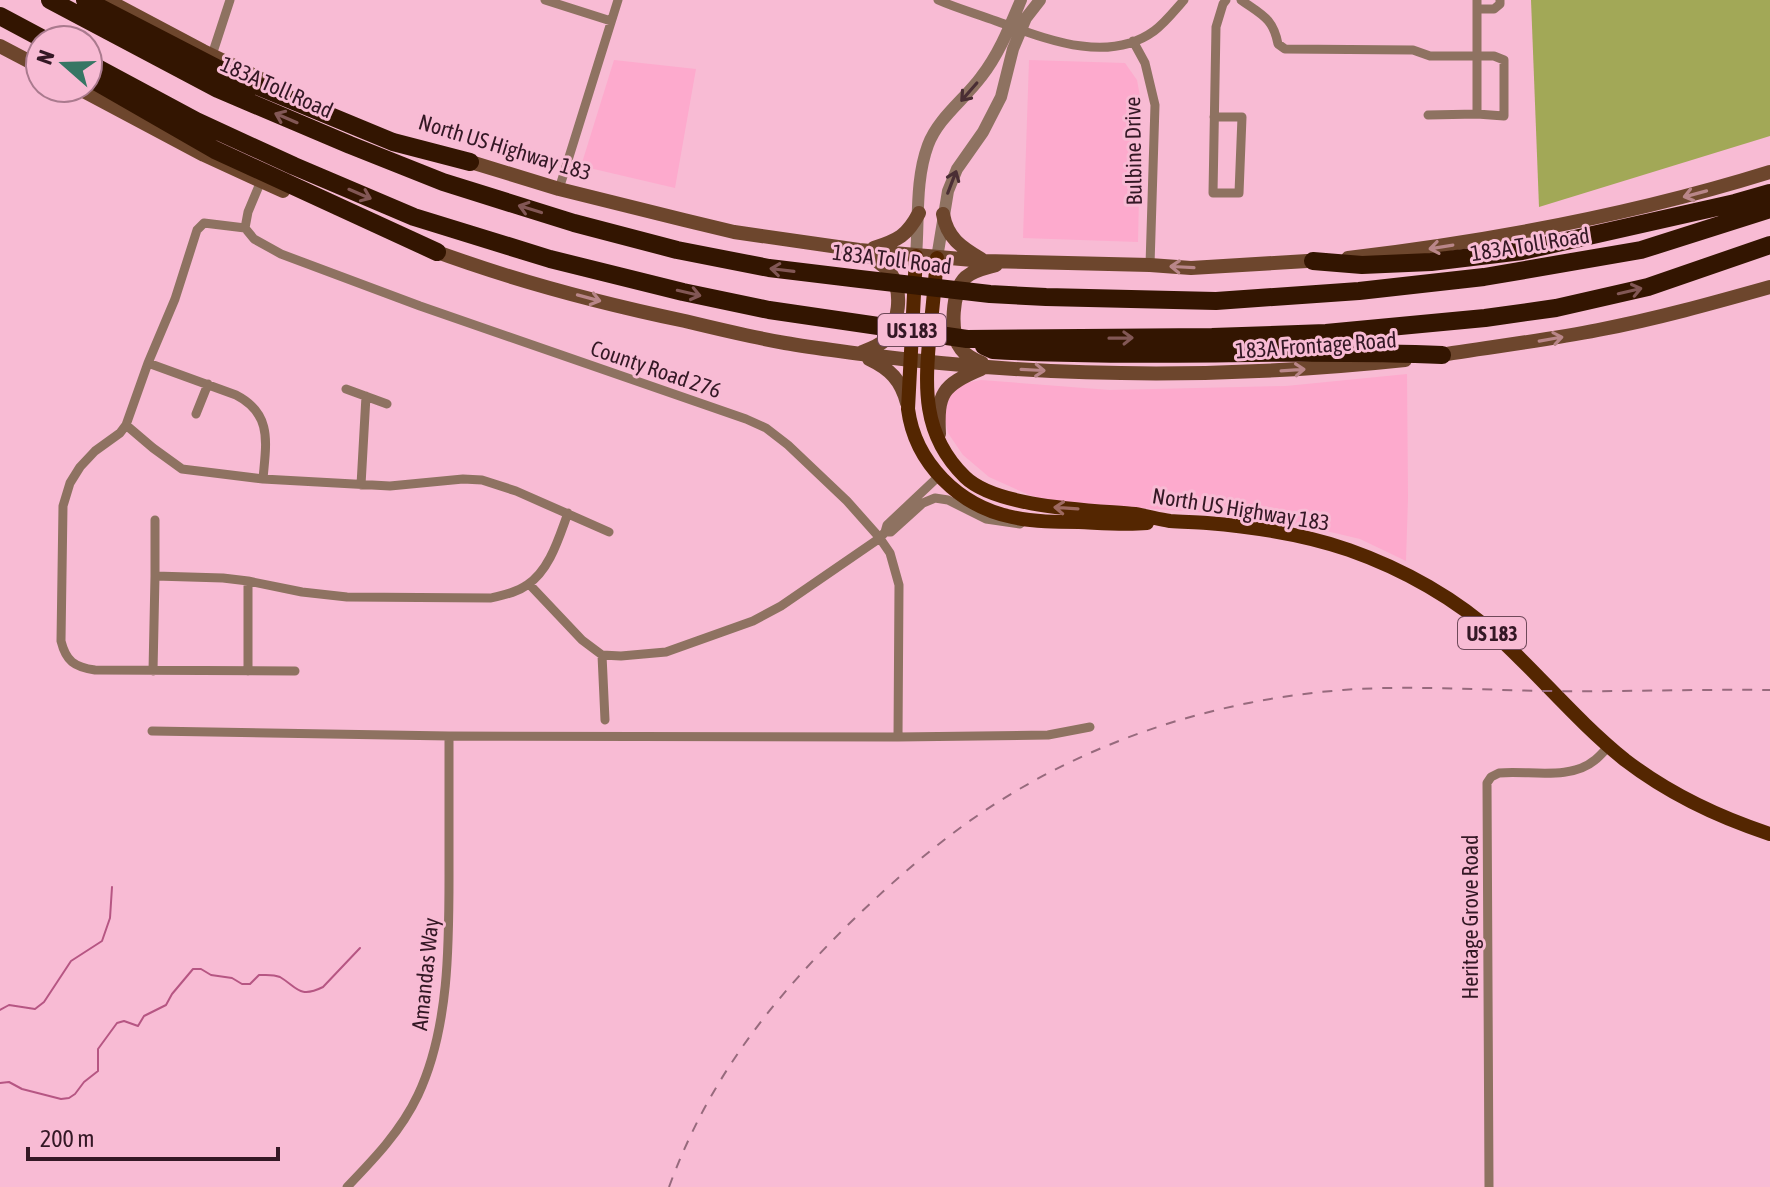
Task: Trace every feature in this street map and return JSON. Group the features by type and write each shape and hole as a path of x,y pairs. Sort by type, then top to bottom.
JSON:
{"highway":[{"name":"183A Toll Road","path":"50,0 218,89 443,182 574,223 677,250 769,268 990,294 1216,301 1359,291 1484,277 1641,250 1770,209"},
{"path":"85,0 226,73 393,142 470,162"},
{"path":"0,16 24,29"},
{"path":"0,29 24,42"},
{"path":"104,72 196,121 414,217 550,259 683,292 856,324 1047,346 1442,355"},
{"path":"104,86 215,150 437,252"},
{"path":"1313,261 1362,265 1431,262 1522,251 1770,193"},
{"path":"1047,346 1326,333 1485,318 1556,308 1648,287 1770,245"}],"main road":[{"name":"North US Highway 183","path":"107,0 212,55 333,111 470,162 559,189 734,232 937,258 927,398 932,425 939,439 949,457 971,482 1018,501 1052,507 1252,528 1312,538 1402,571 1455,603 1497,636 1584,724 1637,768 1676,793 1720,815 1770,834"},
{"path":"0,46 24,59"},
{"name":"US 183","path":"104,102 204,155 261,181 437,252 626,309 785,343 858,353 889,370 902,385 916,439 939,476 960,495 1009,517 1109,524 1171,521"},
{"path":"937,258 1191,268 1313,261 1500,238 1574,224 1659,204 1770,172"},
{"path":"863,250 903,236 911,229 919,213"},
{"path":"943,214 947,230 956,244 984,261"},
{"path":"858,353 883,341 891,331 897,310 898,288 891,274 863,250"},
{"name":"US 183","path":"907,403 916,256"},
{"path":"989,368 962,352 958,344 953,330 956,297 959,287 970,274 1004,262"},
{"name":"183A Frontage Road","path":"858,353 989,368 1096,374 1240,373 1389,362 1529,343 1661,316 1770,287"},
{"path":"939,439 938,410 944,392 960,378 989,368"},
{"path":"939,476 971,482"}],"street":[{"path":"212,55 230,0"},
{"path":"545,0 611,21"},
{"path":"559,189 618,0"},
{"path":"938,0 1053,41 1105,48 1154,32 1184,0"},
{"path":"937,258 948,191 957,169 983,132 1001,97 1021,0"},
{"path":"916,256 921,171 934,131 983,75 1015,28 1040,0"},
{"path":"1214,117 1242,117 1239,193 1213,193 1214,117 1216,27 1226,0"},
{"path":"1241,0 1275,27 1278,44 1285,49 1413,50 1430,56 1494,56 1504,60 1504,116 1428,115"},
{"path":"1477,114 1477,5 1494,9 1500,0"},
{"name":"Bulbine Drive","path":"1133,41 1145,63 1155,105 1150,265"},
{"path":"261,181 245,228 204,223 197,230 175,299 126,425 95,451 70,483 63,506 61,641 70,661 81,668 95,670 295,671"},
{"name":"County Road 276","path":"245,228 254,239 281,254 766,428 788,445 883,535 890,553 899,585 898,737"},
{"path":"148,363 208,384 247,401 256,409 265,430 263,479"},
{"path":"196,414 208,384"},
{"path":"346,389 387,404"},
{"path":"361,485 366,396"},
{"path":"126,425 182,469 263,479 361,485 390,486 472,479 516,491 609,532"},
{"path":"883,535 887,525 939,476"},
{"path":"529,584 582,640 602,655 666,652 753,621 781,606 891,532 926,500 948,500 973,514 1001,523 1035,521"},
{"path":"155,576 223,578 347,597 491,598 529,584 545,566 568,513"},
{"path":"153,671 155,520"},
{"path":"248,581 248,671"},
{"path":"602,655 605,720"},
{"path":"152,731 449,736 898,737 1048,735 1090,727"},
{"name":"Amandas Way","path":"347,1187 388,1142 410,1111 425,1079 439,1031 449,916 449,736"},
{"name":"Heritage Grove Road","path":"1489,1187 1487,783 1499,773 1581,769 1595,761 1609,746"}],"shaded area":[{"path":"614,60 696,69 675,188 581,166"},
{"path":"1029,60 1125,63 1137,80 1141,102 1138,242 1023,238"},
{"path":"1407,374 1406,561 1360,539 1280,520 1054,502 1029,495 989,477 963,455 948,433 944,415 951,392 965,383 981,380 1110,390 1286,386"}],"green space":[{"path":"1531,0 1770,0 1770,136 1539,207"}],"waterway":[{"path":"0,1010 9,1005 35,1009 44,1002 71,961 102,941 110,918 112,887"},
{"path":"0,1083 9,1082 22,1089 61,1099 69,1098 98,1071 98,1049 117,1023 124,1021 138,1026 144,1016 166,1005 193,969 232,978 242,984 250,984 259,975 275,975 299,990 309,992 323,987 360,948"}],"railway":[{"path":"669,1187 685,1147 723,1075 770,1010 824,949 888,887 948,837 1037,779 1085,755 1185,718 1237,705 1343,690 1770,690"}]}
